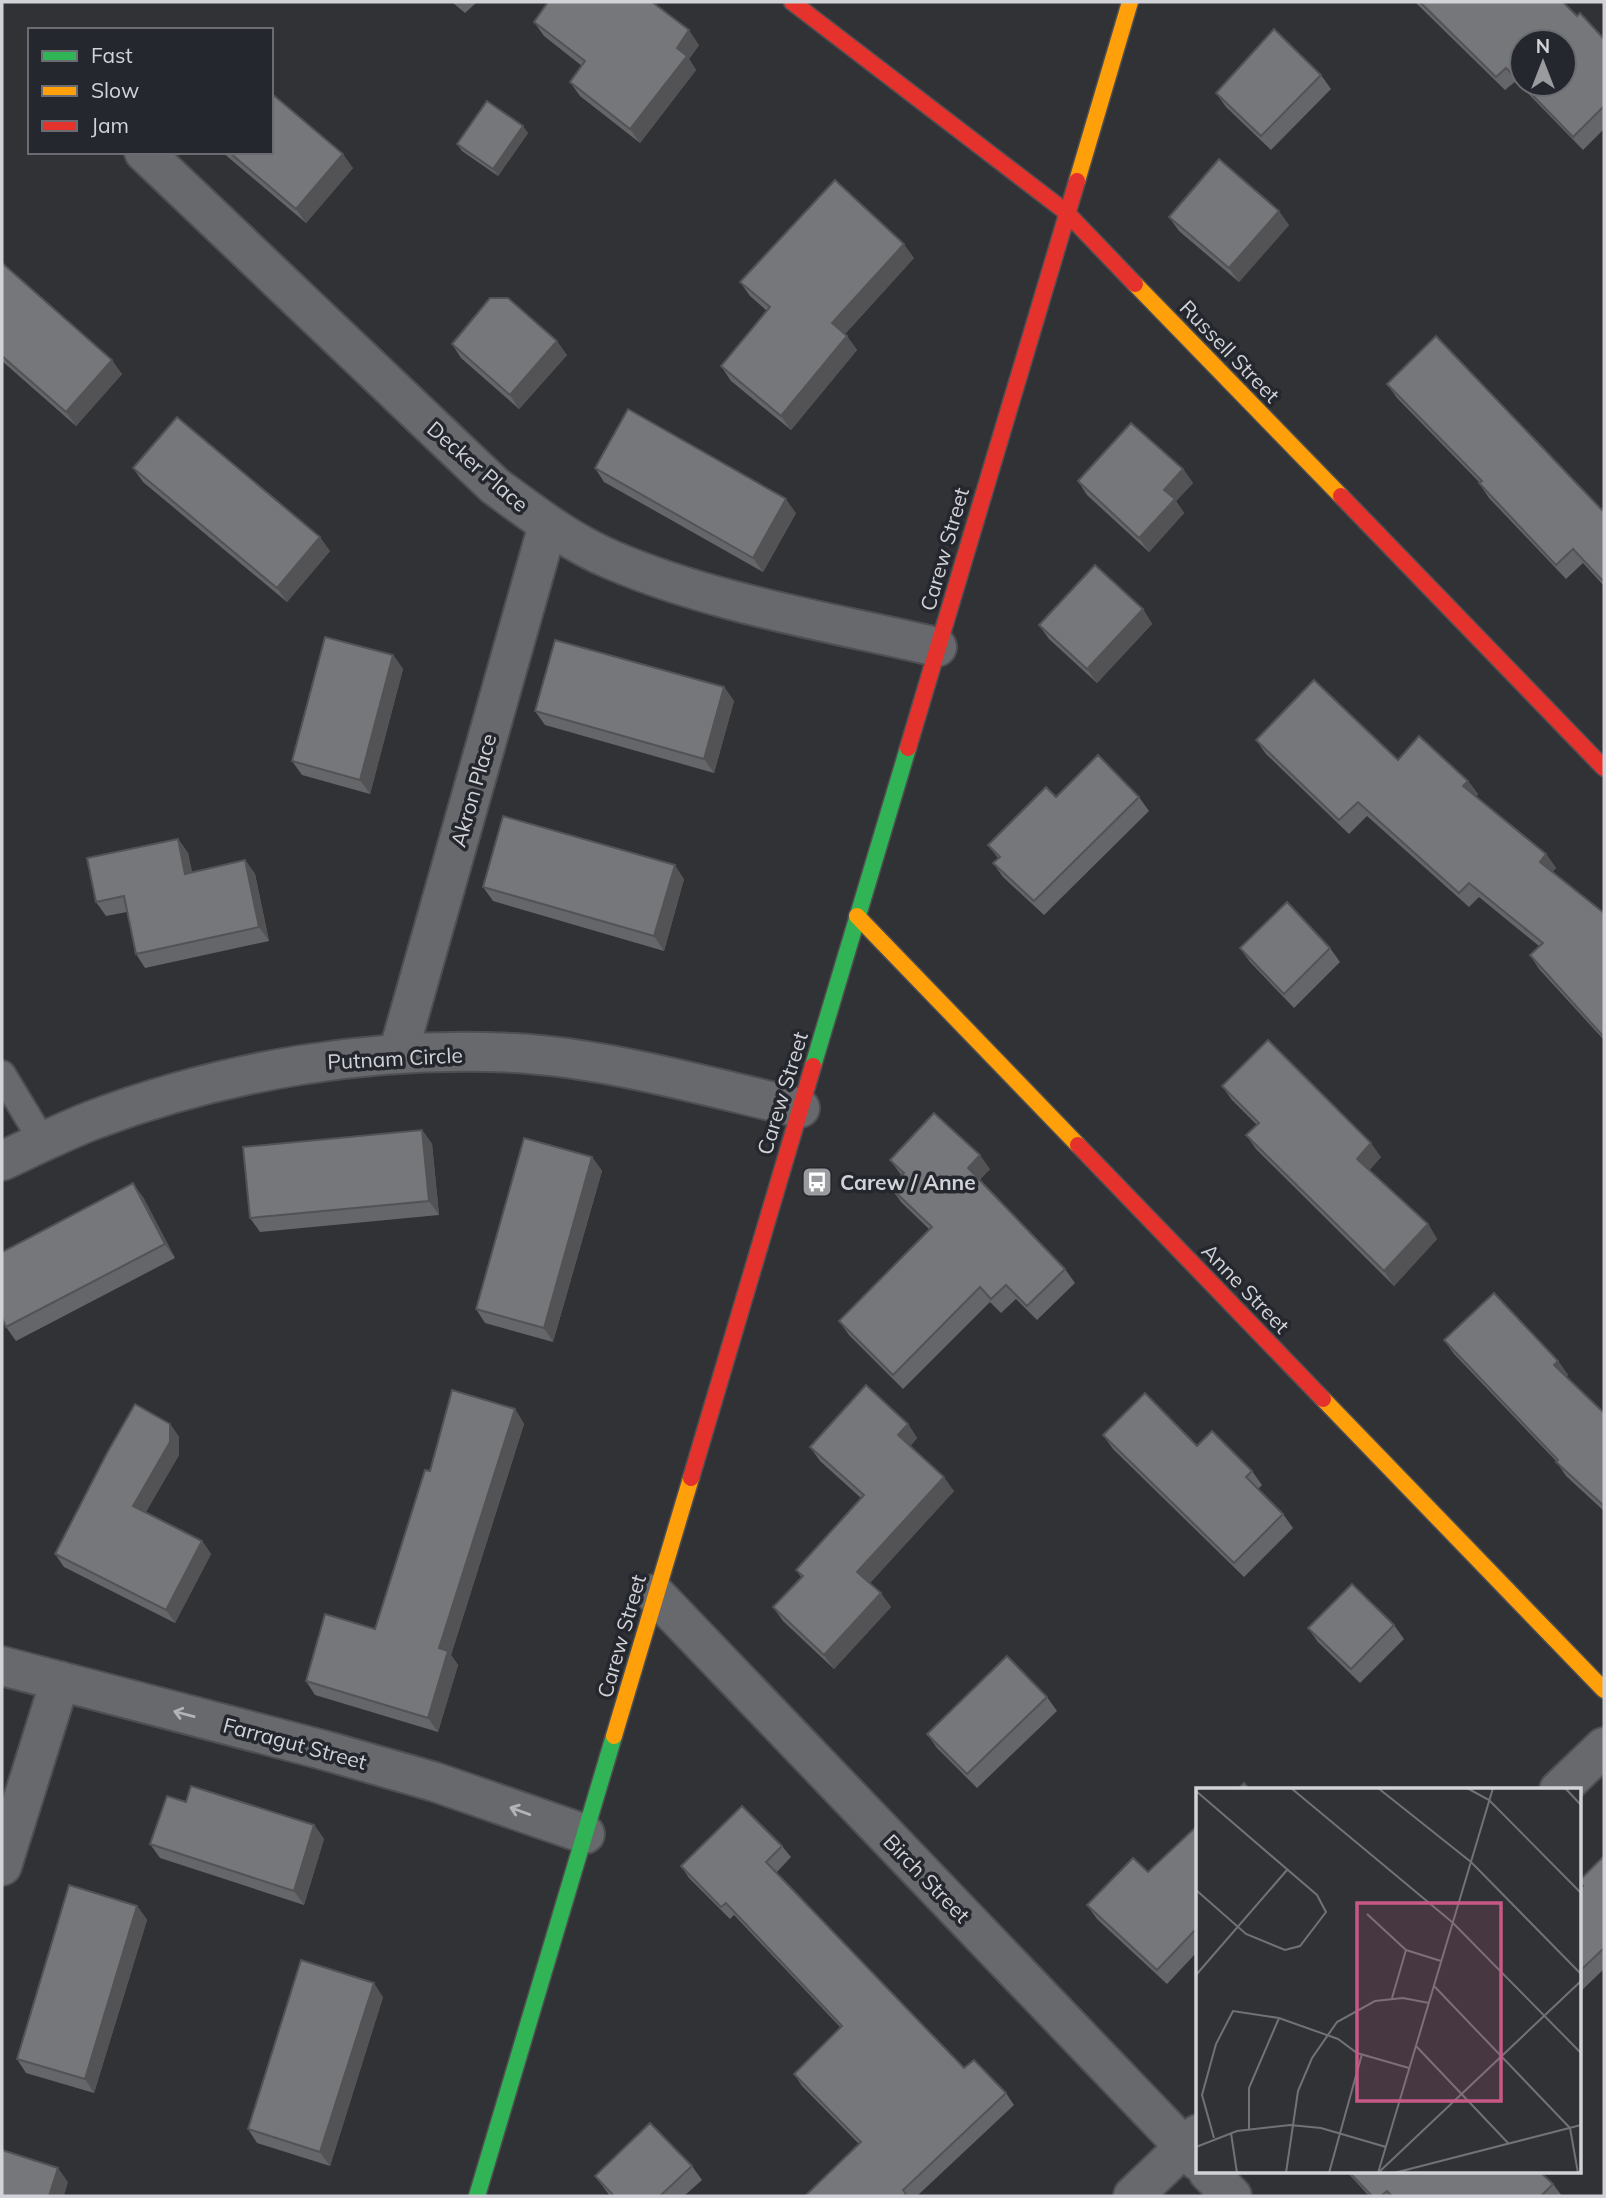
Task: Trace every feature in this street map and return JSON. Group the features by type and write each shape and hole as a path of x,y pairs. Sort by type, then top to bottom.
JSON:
{"street":[{"name":"Russell Street","path":"792,2 1066,212 1604,768"},
{"name":"Carew Street","path":"477,2196 1130,2"},
{"name":"Decker Place","path":"146,154 495,486 548,525 610,559 692,590 937,647"},
{"name":"Akron Place","path":"398,1054 548,525"},
{"name":"Anne Street","path":"857,916 1604,1690"},
{"name":"Putnam Circle","path":"2,1161 94,1120 206,1085 308,1064 398,1054 515,1053 569,1060 610,1066 800,1108"},
{"name":"Birch Street","path":"655,1594 1196,2152"},
{"name":"Farragut Street","path":"2,1666 340,1754 435,1782 584,1834"},
{"path":"2,1866 60,1681"},
{"path":"1561,1788 1604,1747"},
{"path":"1133,2196 1196,2154"},
{"name":"Birch Street","path":"1214,2174 1232,2196"}],"lane":[{"path":"2,1074 43,1142"}],"building":[{"path":"548,2 652,2 689,30 677,48 687,56 630,129 570,82 585,61 534,22"},
{"path":"1420,2 1563,2 1577,16 1580,13 1604,39 1604,106 1573,137 1535,98 1578,98 1578,28 1508,28 1508,70 1506,68 1496,77"},
{"path":"1274,29 1321,75 1261,136 1216,93"},
{"path":"273,95 343,154 296,209 231,154 273,154"},
{"path":"487,101 523,126 493,169 457,144"},
{"path":"1219,159 1279,211 1229,268 1169,217"},
{"path":"835,180 904,244 832,323 847,336 781,416 721,366 770,307 740,282"},
{"path":"2,263 112,360 66,412 2,356"},
{"path":"490,298 508,298 557,341 510,395 452,344"},
{"path":"1436,336 1602,510 1604,508 1604,582 1573,549 1556,565 1479,483 1482,481 1387,384"},
{"path":"628,409 786,499 753,558 595,468"},
{"path":"177,417 320,537 277,588 133,468"},
{"path":"1131,423 1183,469 1164,490 1175,499 1139,538 1078,481"},
{"path":"1095,565 1143,609 1087,669 1039,625"},
{"path":"325,637 393,655 360,780 292,761"},
{"path":"555,640 724,687 704,759 535,711"},
{"path":"1314,680 1398,760 1419,736 1468,781 1463,786 1546,854 1540,862 1604,913 1604,1037 1530,955 1543,943 1469,883 1459,893 1358,802 1339,820 1256,740"},
{"path":"1098,755 1139,797 1034,901 993,863 1000,857 988,845 1046,787 1056,797"},
{"path":"503,816 675,865 654,936 483,887"},
{"path":"178,839 185,874 245,860 259,927 136,954 124,896 96,902 87,858"},
{"path":"1287,902 1330,948 1284,994 1240,948"},
{"path":"1268,1040 1371,1143 1357,1159 1428,1224 1384,1271 1246,1135 1259,1123 1222,1086"},
{"path":"934,1113 980,1155 968,1168 1065,1269 1027,1306 1006,1285 991,1299 980,1287 893,1375 839,1321 932,1227 891,1188 904,1173 890,1160"},
{"path":"422,1130 429,1201 250,1218 243,1147"},
{"path":"524,1138 592,1157 544,1328 476,1309"},
{"path":"133,1183 165,1244 6,1327 2,1318 2,1252"},
{"path":"1494,1293 1558,1361 1554,1365 1604,1413 1604,1506 1556,1462 1558,1460 1444,1340"},
{"path":"866,1385 908,1424 898,1435 944,1477 857,1572 881,1593 824,1655 773,1607 803,1576 796,1570 864,1495 810,1447"},
{"path":"452,1390 515,1409 439,1648 448,1651 428,1718 306,1681 325,1614 375,1629 425,1470 430,1471"},
{"path":"1145,1393 1197,1446 1212,1431 1252,1471 1246,1477 1283,1514 1234,1563 1103,1435"},
{"path":"135,1404 170,1424 170,1442 133,1506 202,1541 166,1610 55,1554"},
{"path":"1352,1584 1394,1625 1351,1669 1308,1628"},
{"path":"1007,1656 1047,1697 967,1774 927,1734"},
{"path":"191,1786 314,1825 294,1891 150,1844 167,1796 186,1802"},
{"path":"742,1806 782,1846 766,1862 964,2068 974,2060 1006,2093 903,2190 906,2194 904,2196 806,2195 861,2142 794,2074 842,2026 726,1903 721,1907 681,1866"},
{"path":"1196,1827 1196,1929 1157,1970 1087,1905 1133,1858 1148,1872"},
{"path":"1604,1856 1604,1948 1582,1969 1583,1886 1582,1878"},
{"path":"69,1885 137,1906 85,2079 17,2059"},
{"path":"301,1960 374,1983 320,2152 248,2129"},
{"path":"650,2123 692,2166 660,2196 614,2196 595,2176"},
{"path":"2,2150 58,2168 49,2196 2,2196"},
{"path":"1351,2174 1542,2174 1553,2184 1541,2196 1392,2196 1387,2191 1381,2196 1372,2196"}],"traffic: fast":[{"path":"813,1066 908,748"},
{"path":"477,2196 614,1736"}],"traffic: slow":[{"path":"1077,181 1130,2"},
{"path":"1135,284 1341,496"},
{"path":"857,916 1078,1145"},
{"path":"1323,1399 1604,1690"},
{"path":"614,1736 691,1478"}],"traffic: jam":[{"path":"792,2 1066,212 1135,284"},
{"path":"908,748 1077,181"},
{"path":"1341,496 1604,768"},
{"path":"691,1478 813,1066"},
{"path":"1078,1145 1323,1399"}],"place":[{"name":"Carew / Anne","path":"817,1182"}]}
